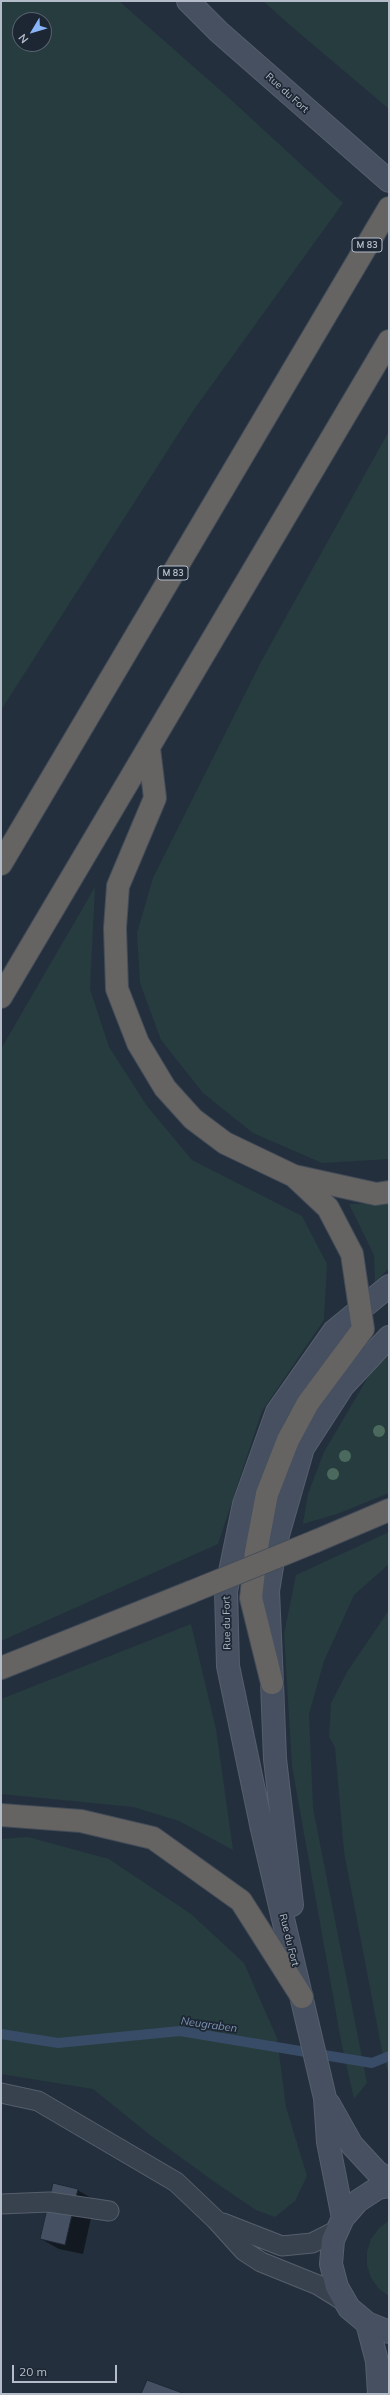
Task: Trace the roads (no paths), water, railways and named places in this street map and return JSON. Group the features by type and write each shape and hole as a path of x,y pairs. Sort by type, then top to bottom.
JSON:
{"highway":[{"name":"M 83","path":"1,864 389,208"},
{"path":"1,997 389,341"},
{"path":"149,748 155,798 118,886 115,928 117,989 138,1043 165,1088 193,1119 225,1143 294,1176 376,1194 389,1192"},
{"path":"272,1683 251,1598 256,1552 267,1494 288,1440 308,1403 363,1328 352,1254 328,1208 294,1176"},
{"path":"1,1668 191,1592 389,1510"},
{"path":"1,1815 81,1821 153,1838 241,1900 303,2000"}],"main road":[{"name":"Rue du Fort","path":"188,1 219,32 389,181"},
{"name":"Rue du Fort","path":"340,2224 328,2142 325,2098 313,2041 262,1829 228,1666 226,1591 244,1504 277,1412 334,1331 389,1286"},
{"name":"Rue du Fort","path":"303,2000 275,1759 268,1591 276,1542 303,1448 343,1386 389,1337"},
{"name":"Rue du Fort","path":"325,2098 352,2145 377,2172 389,2179"},
{"name":"Rue du Fort","path":"389,2186 378,2188 358,2201 340,2224 333,2240 331,2264 337,2287 346,2303 367,2323 389,2332"},
{"path":"367,2323 377,2361 379,2394"}],"lane":[{"path":"1,2093 38,2100 176,2182 216,2220 244,2251 261,2262 318,2285 346,2303"},
{"path":"1,2204 49,2202 109,2211"},
{"path":"216,2220 282,2246 312,2243 340,2224"}],"waterway":[{"name":"Neugraben","path":"1,2034 58,2043 180,2031 372,2063 389,2056"}]}
